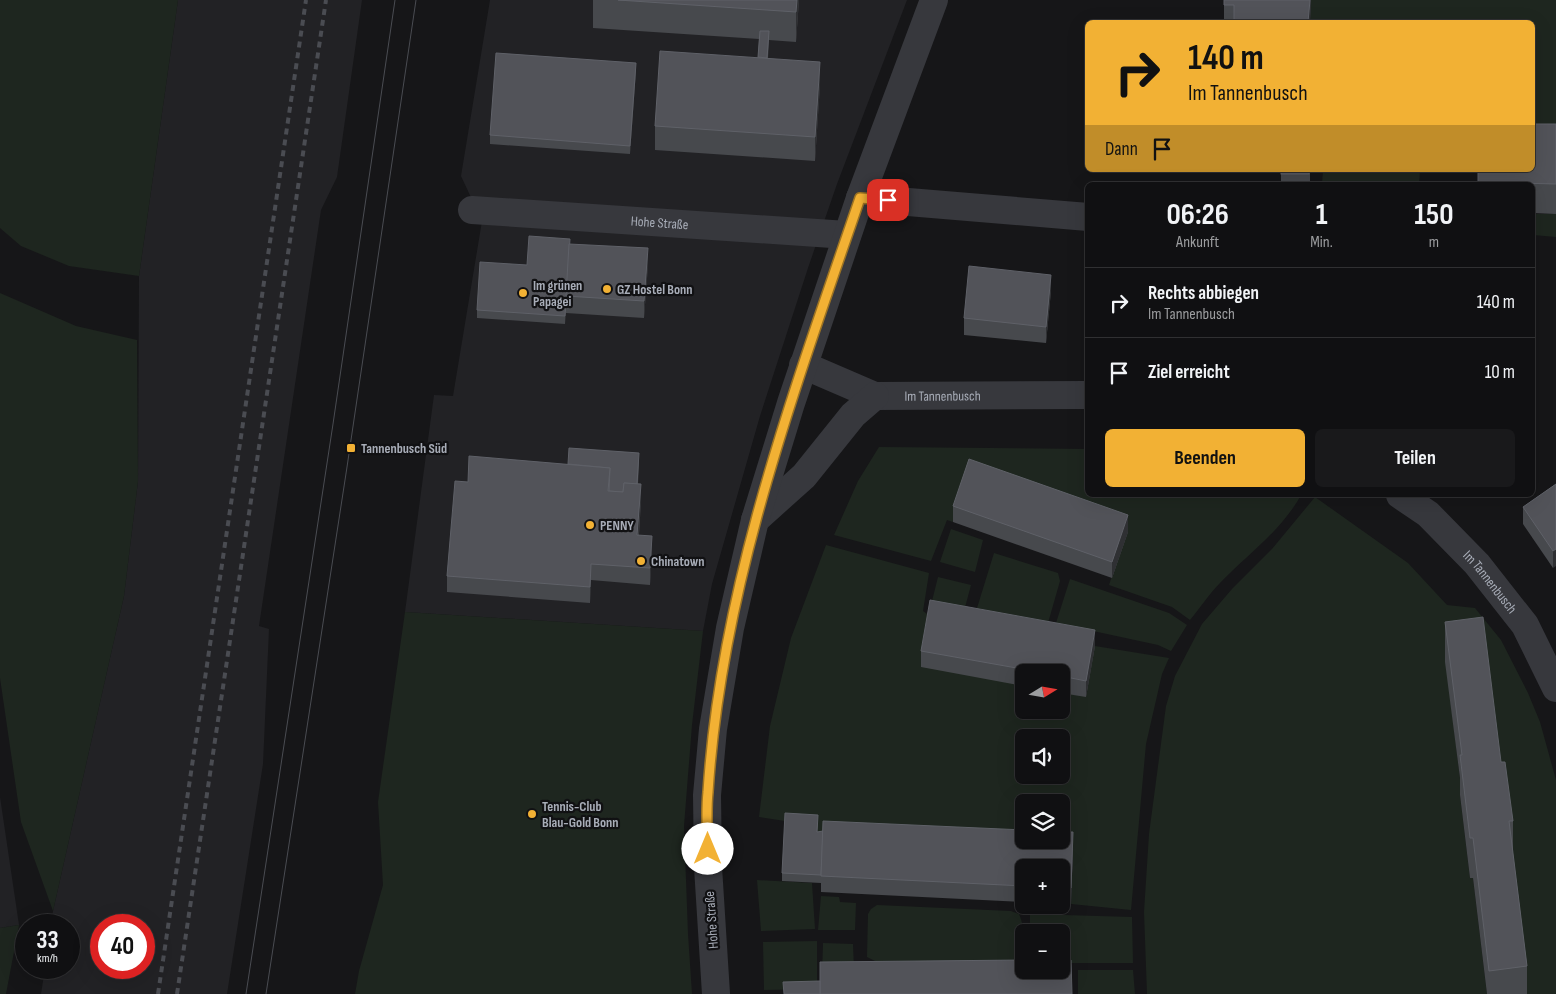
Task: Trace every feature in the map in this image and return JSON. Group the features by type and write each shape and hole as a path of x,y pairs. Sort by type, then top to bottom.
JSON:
{"street":[{"name":"Hohe Straße","path":"716,994 708,867 708,785 713,729 730,628 756,520 774,457 847,235 934,0"},
{"path":"860,198 1085,217"},
{"name":"Hohe Straße","path":"472,210 847,235"},
{"name":"Im Tannenbusch","path":"804,365 876,396 1085,395"},
{"path":"756,520 804,476 853,415 876,396"},
{"name":"Im Tannenbusch","path":"1403,497 1428,514 1477,564 1525,625 1556,688"}],"shaded area":[{"path":"0,0 178,0 139,276 69,266 21,246 0,228"},
{"path":"178,0 362,0 337,177 321,210 259,626 269,629 263,764 227,994 41,994 43,979 80,979 80,914 53,914 124,596 138,481 139,276"},
{"path":"490,0 907,0 837,184 760,416 712,584 703,631 405,612 434,395 453,396 482,221 461,176"},
{"path":"1311,0 1556,0 1556,129 1535,135 1535,20 1310,20"},
{"path":"1323,172 1420,172 1419,182 1322,182"},
{"path":"1535,214 1556,214 1556,237 1535,235"},
{"path":"0,293 76,326 137,340 138,481 124,596 53,911 21,822 0,678"},
{"path":"879,447 1085,449 1085,497 1300,497 1284,520 1264,542 1216,587 1190,620 1172,607 1109,585 1127,531 953,522 947,520 931,561 834,535 858,481"},
{"path":"1315,497 1408,563 1447,605 1475,608 1501,640 1528,693 1540,722 1556,780 1556,994 1525,994 1509,861 1446,662 1470,878 1473,878 1487,994 1147,994 1144,912 1149,834 1166,706 1175,676 1202,624 1232,589 1272,549"},
{"path":"951,529 983,540 975,572 940,562"},
{"path":"826,545 929,573 923,611 1015,679 1015,719 1070,719 1070,681 1095,646 1169,658 1162,674 1146,744 1131,910 1071,904 1073,849 1070,849 1070,794 1015,794 1015,846 824,837 785,821 759,817 770,726 791,638"},
{"path":"994,553 1058,573 1060,581 1048,623 977,608"},
{"path":"938,577 971,585 963,615 930,609"},
{"path":"1070,579 1169,613 1187,625 1171,651 1158,645 1056,623"},
{"name":"Tennis-Club Blau-Gold Bonn","path":"405,612 703,631 692,725 684,826 692,994 355,994 359,971 383,885 378,802"},
{"path":"0,797 17,914 15,914 15,926 0,928"},
{"path":"757,880 812,883 815,929 761,931"},
{"path":"821,896 839,897 840,902 856,903 855,930 818,930"},
{"path":"877,905 1011,911 1019,914 1023,924 1015,924 1015,965 875,961 867,957 868,914"},
{"path":"1030,914 1132,917 1133,963 1070,963 1070,924 1030,924"},
{"path":"15,926 15,946 6,994 0,994 0,928"},
{"path":"817,941 817,989 764,990 763,942"},
{"path":"823,943 853,944 854,969 822,975"},
{"path":"1078,970 1133,970 1135,994 1078,994"}],"building":[{"path":"618,0 797,0 796,12"},
{"path":"1224,0 1310,0 1308,20 1234,20 1234,5 1224,5"},
{"path":"760,31 769,31 767,58 758,57"},
{"path":"660,51 820,62 815,137 655,126"},
{"path":"496,53 636,63 630,146 490,135"},
{"path":"1535,124 1556,124 1556,184 1478,182 1478,172 1535,172"},
{"path":"1281,172 1309,172 1309,174 1281,174"},
{"name":"Im grünen Papagei","path":"529,236 570,239 565,316 477,310 480,262 527,265"},
{"name":"GZ Hostel Bonn","path":"569,244 648,248 644,301 566,296"},
{"path":"969,266 1051,275 1046,327 964,318"},
{"path":"569,448 639,453 637,484 624,483 623,492 609,491 610,468 568,464"},
{"path":"469,456 610,468 608,491 623,492 624,483 641,484 637,535 652,536 650,568 591,564 590,587 447,576 455,481 468,482"},
{"path":"969,459 1128,515 1112,562 953,506"},
{"path":"1556,484 1556,549 1553,551 1523,507"},
{"path":"930,600 1095,630 1086,681 1070,678 1070,664 1015,664 1015,668 921,651"},
{"path":"1483,617 1501,762 1505,762 1513,821 1509,821 1527,966 1489,971 1473,838 1470,838 1460,755 1462,755 1445,622"},
{"path":"785,813 818,815 817,832 823,831 821,875 782,873"},
{"path":"823,821 1015,830 1015,849 1070,849 1070,832 1073,832 1071,888 1070,859 1015,859 1015,886 821,876"},
{"path":"1015,960 1015,979 1070,979 1071,960 1072,994 820,994 820,962"},
{"path":"820,981 820,994 784,994 783,982"}],"tram line":[{"path":"246,994 333,424 395,0"},
{"path":"266,994 416,0"}],"railway":[{"path":"158,994 306,0"},
{"path":"177,994 326,0"}],"place":[{"name":"GZ Hostel Bonn","path":"607,289"},
{"name":"Im grünen Papagei","path":"523,293"},
{"name":"Tannenbusch Süd","path":"351,448"},
{"name":"PENNY","path":"590,525"},
{"name":"Chinatown","path":"641,561"},
{"name":"Tennis-Club Blau-Gold Bonn","path":"532,814"}],"route":[{"path":"708,849 707,794 713,729 730,628 756,520 774,457 860,198 888,200"}]}
